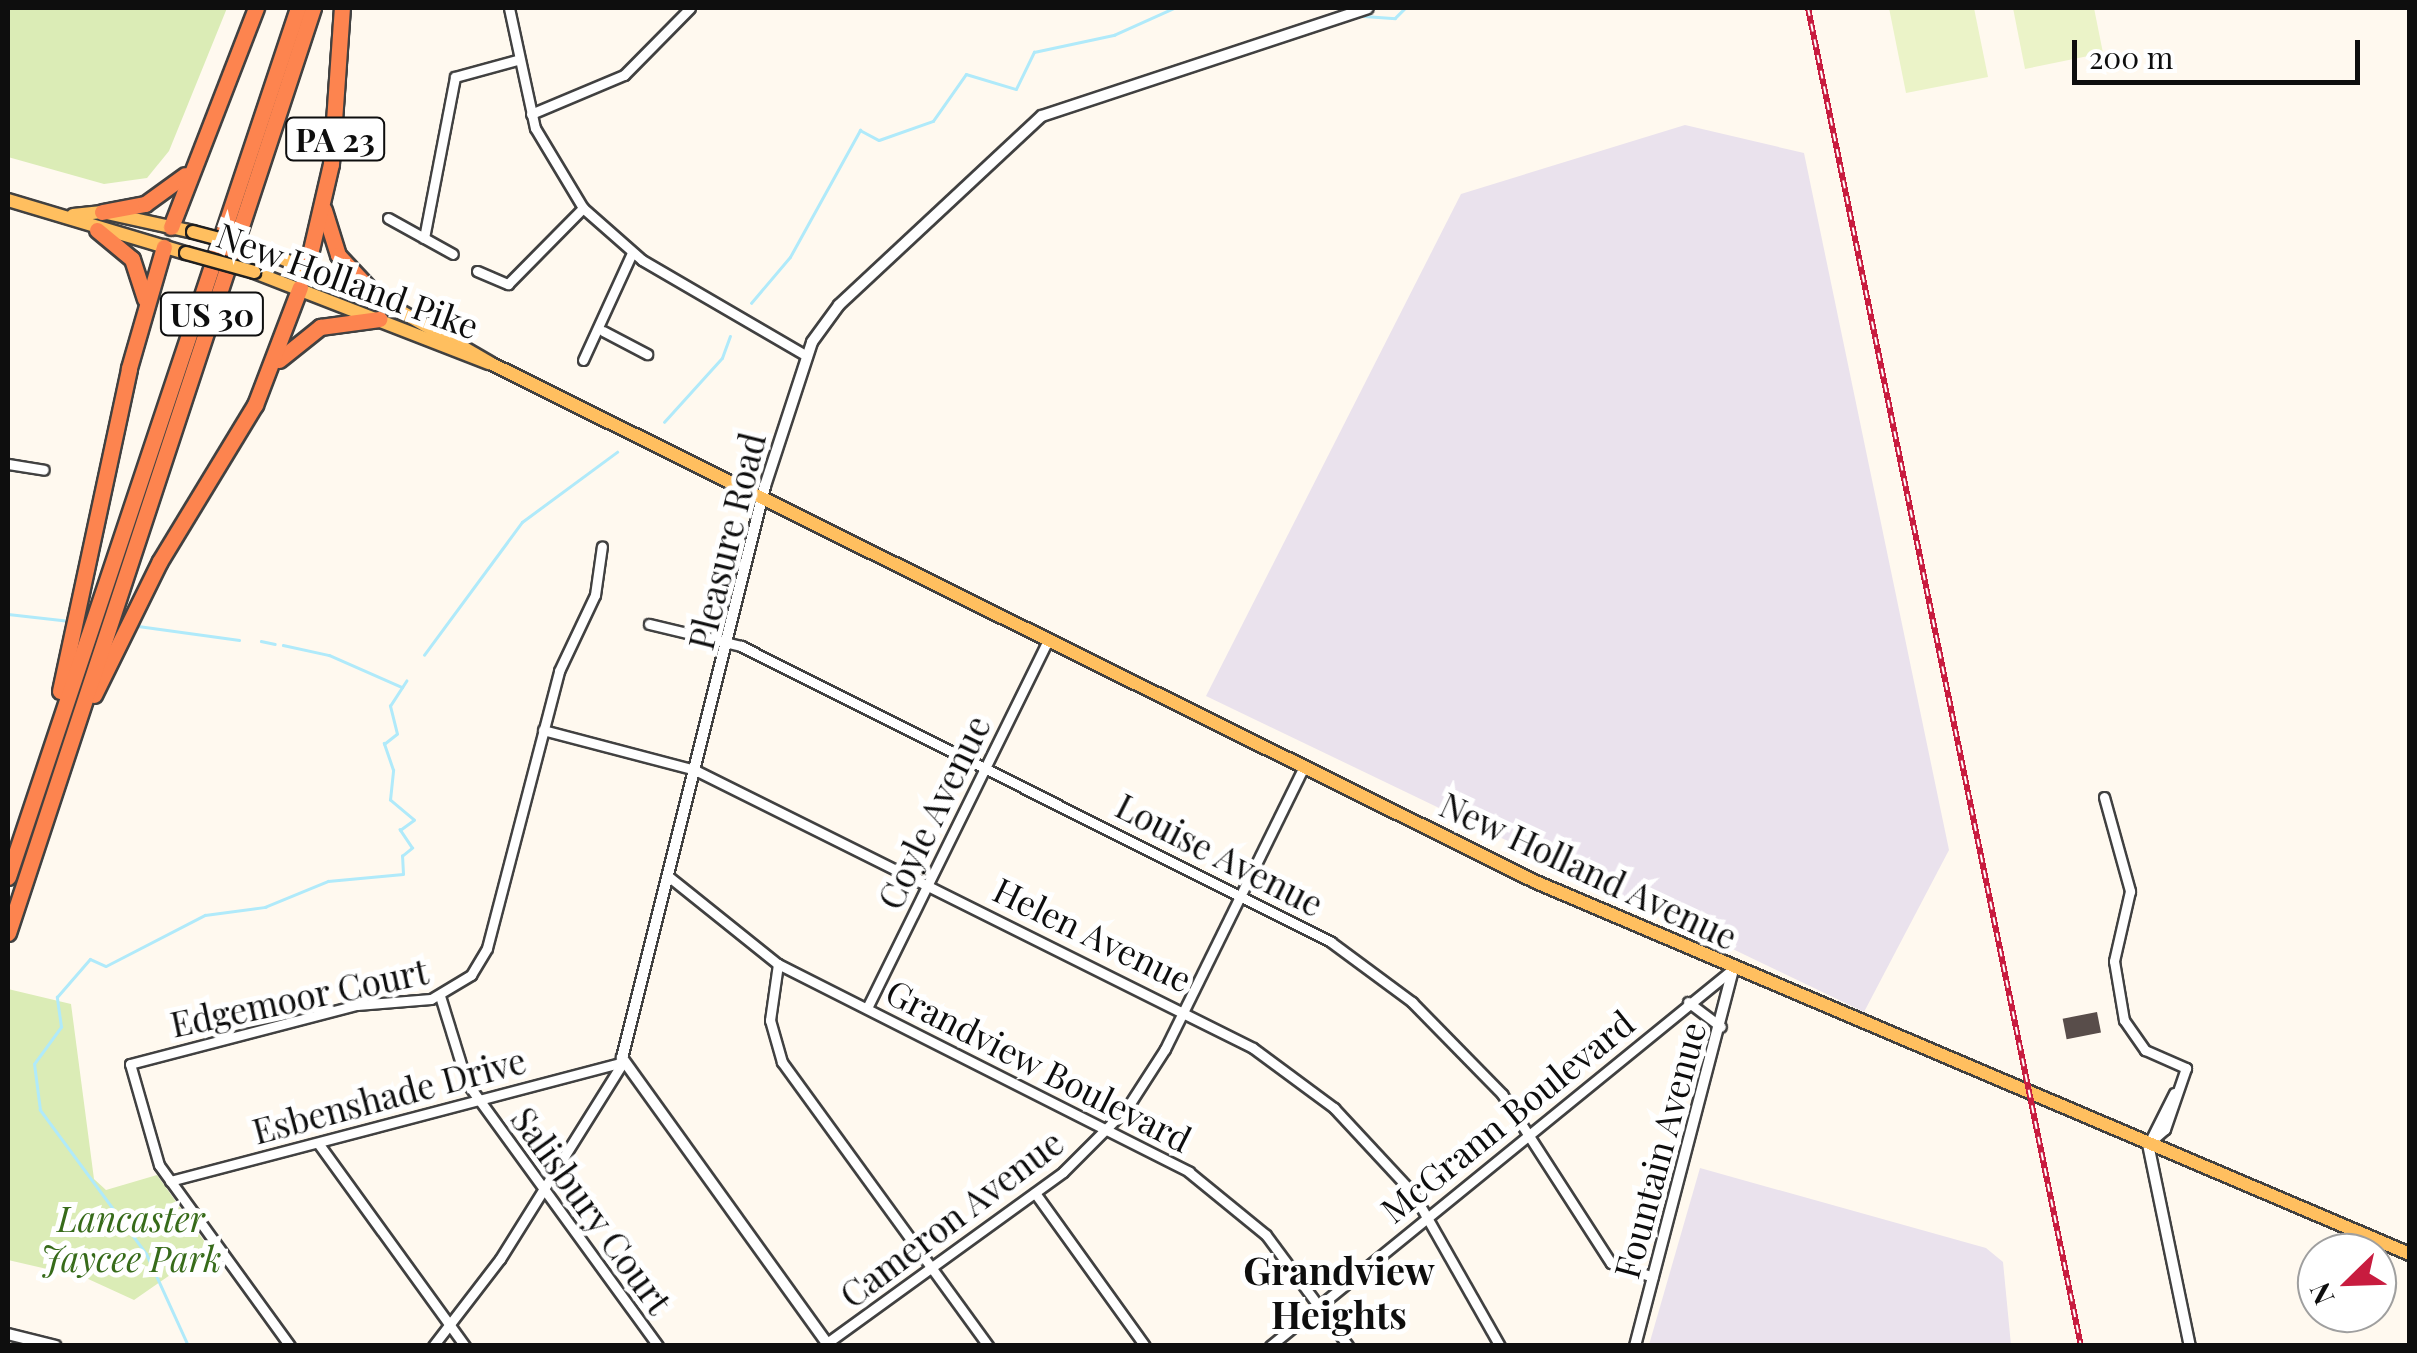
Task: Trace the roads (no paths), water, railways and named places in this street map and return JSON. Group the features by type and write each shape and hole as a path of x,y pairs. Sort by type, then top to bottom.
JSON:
{"highway":[{"path":"170,226 256,8"},
{"name":"US 30","path":"101,624 298,8"},
{"name":"US 30","path":"101,624 313,8"},
{"name":"PA 23","path":"307,267 324,203 342,8"},
{"path":"102,212 153,201 191,168"},
{"path":"324,203 338,255 378,298"},
{"path":"97,230 132,259 146,308"},
{"path":"8,933 64,762 101,624 146,308 164,247"},
{"path":"271,372 300,288"},
{"path":"8,874 101,624 271,372 311,330 380,319"}],"main road":[{"name":"New Holland Pike","path":"8,200 72,215 97,230 254,272 490,363"},
{"name":"New Holland Pike","path":"72,215 102,212 170,226 261,250 307,267 378,298 490,363 763,500"},
{"path":"164,247 170,226"},
{"name":"PA 23","path":"300,288 307,267"},
{"name":"New Holland Avenue","path":"763,500 1504,868 1733,969 2410,1254"}],"street":[{"path":"509,8 531,114 553,169 583,208 632,253 732,318 807,356"},
{"path":"531,114 624,75 690,8"},
{"name":"Pleasure Road","path":"623,1062 763,500 807,356 838,305 1042,116 1368,8"},
{"path":"424,238 455,77 518,60"},
{"path":"477,271 508,284 583,208"},
{"path":"388,218 452,254"},
{"path":"583,360 603,331 612,289 632,253"},
{"path":"603,331 648,354"},
{"path":"8,464 44,470"},
{"name":"Edgemoor Court","path":"290,1346 170,1182 152,1148 130,1064 357,1005 440,996 471,976 487,948 562,663 595,595 602,546"},
{"name":"Louise Avenue","path":"650,624 728,642 986,766 1241,893 1383,977 1458,1046 1530,1132 1610,1264 1654,1277"},
{"name":"Coyle Avenue","path":"866,1008 1048,640"},
{"name":"Helen Avenue","path":"544,730 695,770 1184,1010 1314,1091 1428,1216 1500,1346"},
{"name":"Cameron Avenue","path":"828,1344 1035,1193 1110,1128 1184,1010 1304,766"},
{"path":"2104,797 2130,891 2114,961 2122,1012 2145,1050 2186,1068 2174,1093 2165,1129 2148,1144 2190,1346"},
{"name":"Grandview Boulevard","path":"668,876 778,964 1110,1128 1241,1212 1322,1303 1348,1346"},
{"path":"778,964 770,1020 777,1052 988,1346"},
{"name":"McGrann Boulevard","path":"1270,1346 1733,969"},
{"name":"Fountain Avenue","path":"1635,1346 1733,969"},
{"name":"Salisbury Court","path":"440,996 461,1071 478,1100 658,1346"},
{"path":"1688,1002 1721,1026"},
{"path":"432,1346 545,1192 623,1062 828,1344"},
{"name":"Esbenshade Drive","path":"170,1182 623,1062"},
{"path":"318,1142 465,1346"},
{"path":"1035,1193 1145,1346"},
{"path":"8,1334 56,1346"}],"waterway":[{"path":"751,303 790,257 860,130 879,140 933,121 966,74 1016,89 1034,52 1114,35 1174,8"},
{"path":"1364,16 1395,18 1405,8"},
{"path":"664,422 722,358 730,336"},
{"path":"424,655 522,522 617,452"},
{"path":"8,614 70,621"},
{"path":"138,626 239,640"},
{"path":"261,641 275,644"},
{"path":"283,645 329,655 402,687"},
{"path":"188,1346 146,1254 40,1110 34,1064 61,1027 57,997 90,959 106,966 205,915 265,907 328,881 403,874 402,856 412,848 400,830 414,820 390,800 393,770 384,744 397,734 390,706 406,681"}],"railway":[{"path":"1808,8 2081,1346"}],"district":[{"name":"Grandview Heights","path":"1339,1292"}],"park label":[{"name":"Lancaster Jaycee Park","path":"131,1238"}]}
